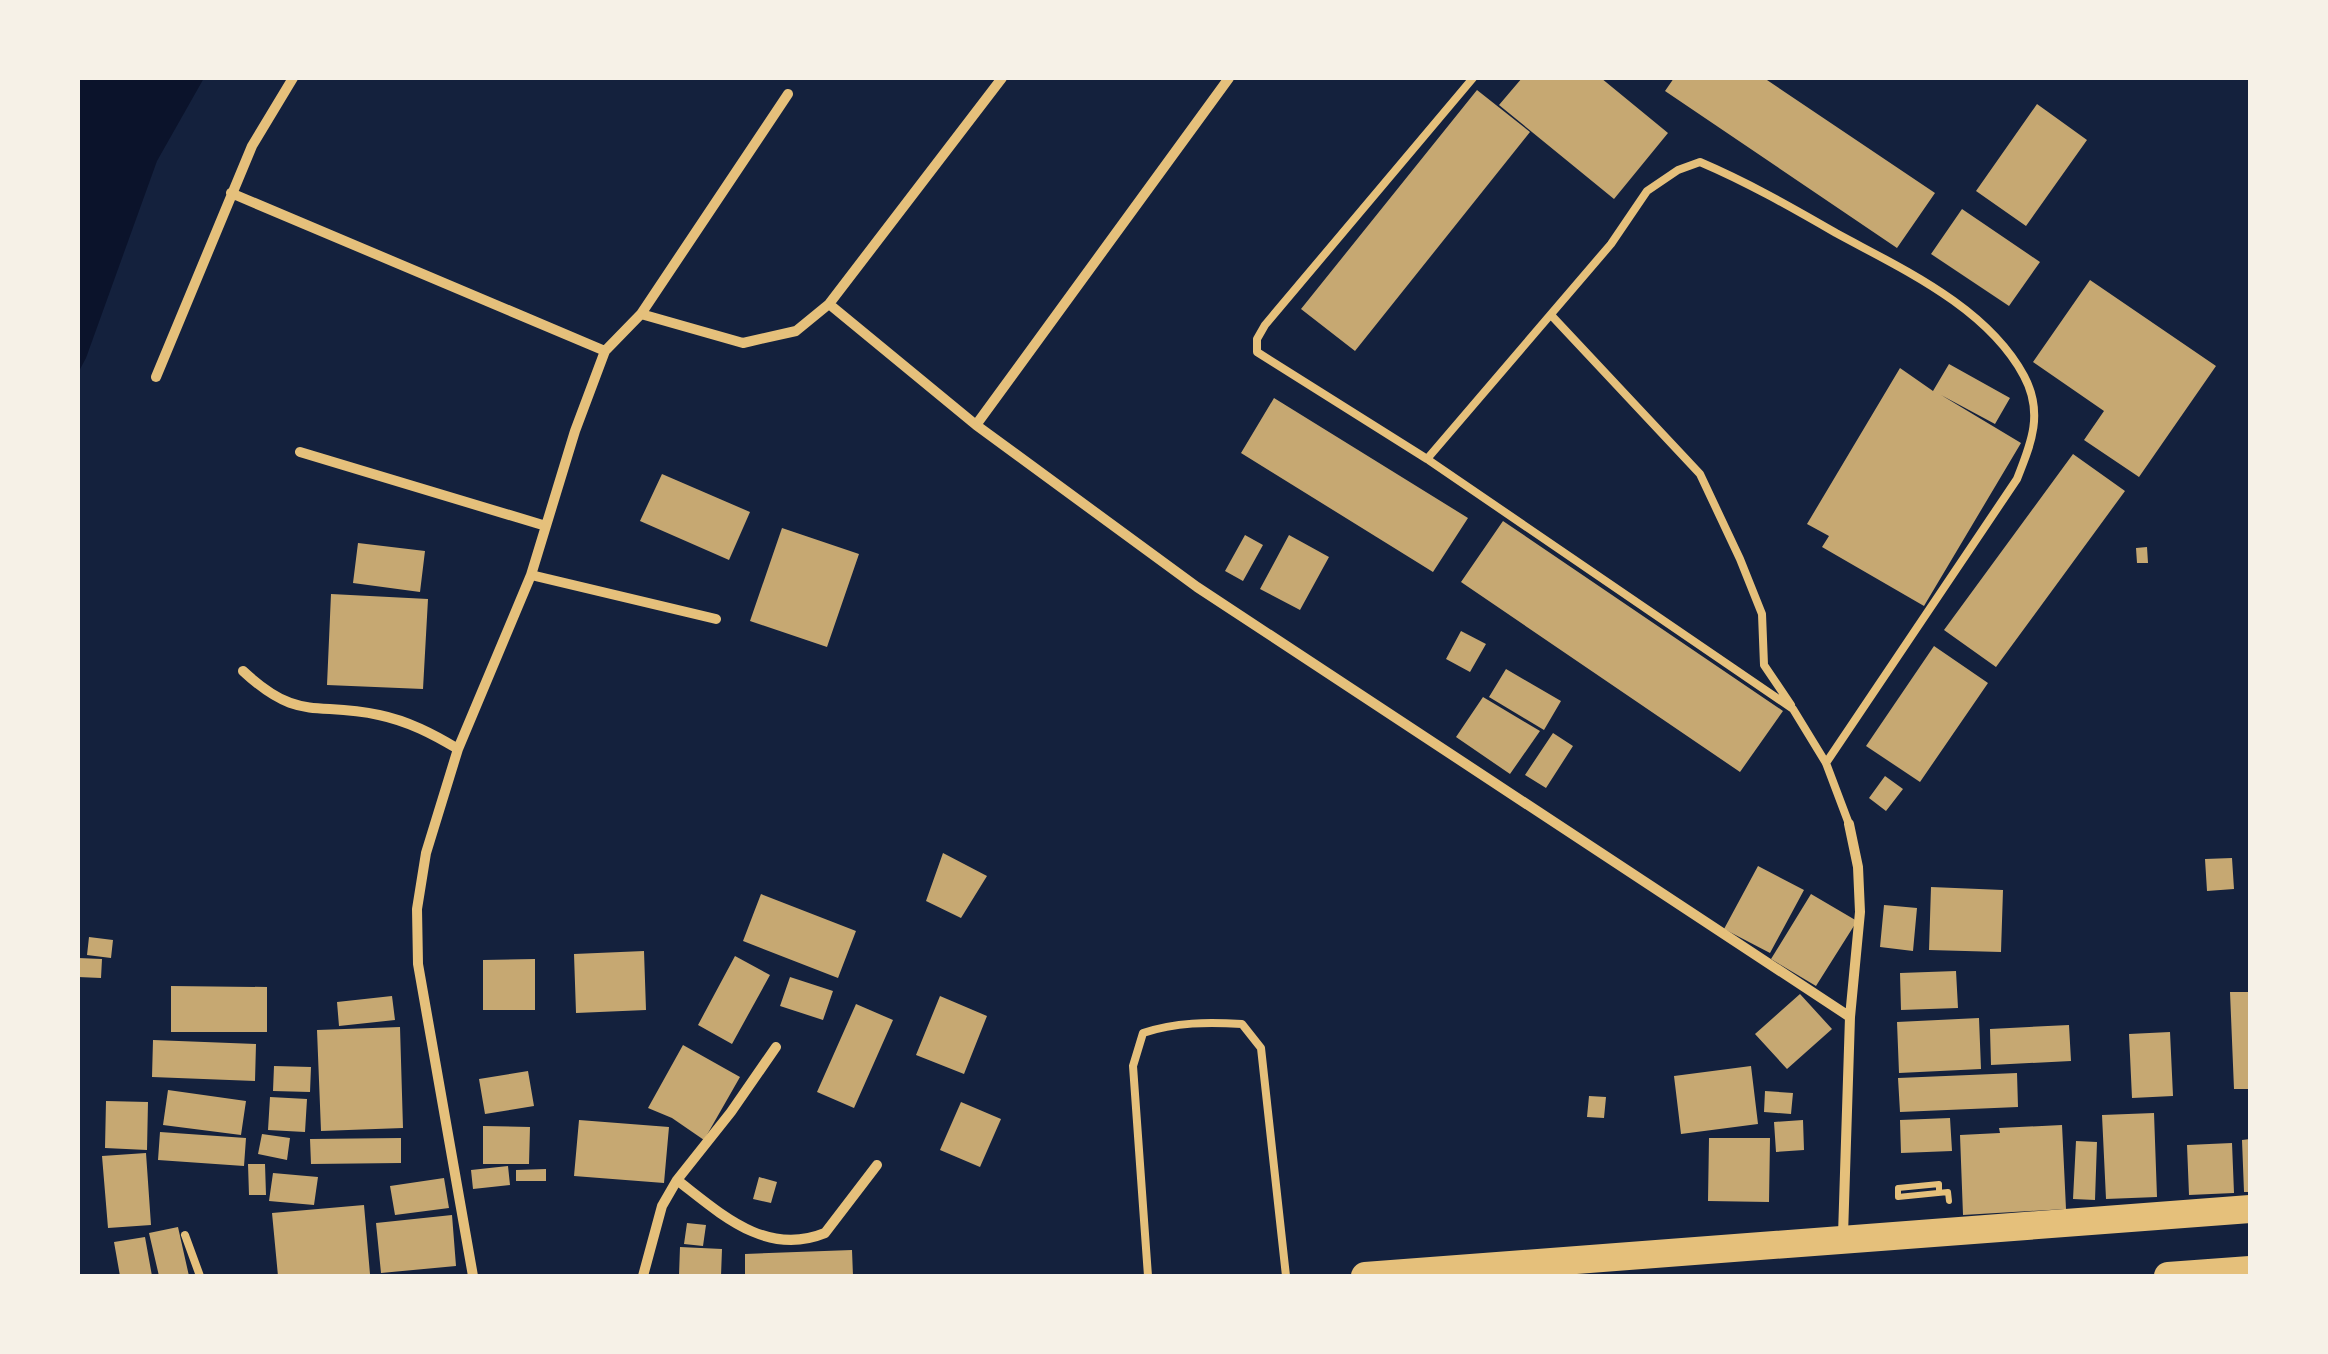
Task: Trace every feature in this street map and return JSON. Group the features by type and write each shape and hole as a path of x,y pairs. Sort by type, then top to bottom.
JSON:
{"highway":[{"path":"1365,1276 2250,1209"},
{"path":"2168,1276 2243,1273"}],"street":[{"path":"156,377 252,146 293,78"},
{"path":"641,314 744,343 796,331 829,304 1002,78"},
{"path":"976,425 1229,78"},
{"path":"473,1276 418,964 417,909 426,853 458,749 531,575 575,431 605,351 641,314 788,94"},
{"path":"231,193 605,351"},
{"path":"829,304 976,425 1197,586 1850,1017"},
{"path":"300,452 546,526"},
{"path":"531,575 716,619"},
{"path":"243,672 289,705 379,714 423,728 458,749"},
{"path":"1843,1241 1850,1017 1860,912 1858,867 1849,824"},
{"path":"643,1276 662,1206 776,1048"},
{"path":"678,1180 747,1231 785,1242 825,1233 877,1165"}],"lane":[{"path":"1473,78 1265,325 1257,339 1257,352 1427,459 1793,709"},
{"path":"1427,459 1611,244 1647,190 1678,170 1700,162 1773,197 1968,312 2002,343 2025,378 2033,402 2034,436 2017,479 1826,763"},
{"path":"1551,315 1700,474 1762,614 1764,665 1826,763 1849,824"},
{"path":"1148,1276 1133,1066 1143,1033 1166,1025 1208,1022 1242,1024 1261,1048 1286,1276"},
{"path":"185,1234 200,1276"}],"path":[{"path":"1938,1184 1898,1188 1898,1197 1948,1192"}],"water":[{"path":"78,78 204,78 157,161 78,373"}],"building":[{"path":"1522,78 1601,78 1668,133 1614,199 1499,105"},
{"path":"1674,78 1764,78 1935,193 1897,248 1665,91"},
{"path":"1477,90 1530,132 1355,351 1301,309"},
{"path":"2037,104 2087,140 2026,226 1976,191"},
{"path":"1962,209 2040,262 2009,306 1931,254"},
{"path":"2090,280 2216,366 2139,477 2084,440 2104,411 2033,362"},
{"path":"1949,364 2010,398 1995,424 1941,395 2021,443 1924,606 1822,547 1829,536 1807,524 1900,368 1933,391"},
{"path":"1274,398 1468,518 1433,572 1241,453"},
{"path":"2073,454 2125,491 1996,667 1944,630"},
{"path":"662,474 750,512 729,560 640,521"},
{"path":"1503,521 1783,711 1740,772 1461,582"},
{"path":"782,528 859,554 827,647 750,621"},
{"path":"1245,535 1263,545 1243,581 1225,571"},
{"path":"1289,535 1329,557 1300,610 1260,589"},
{"path":"358,543 425,551 420,592 353,583"},
{"path":"2147,547 2148,563 2137,563 2136,548"},
{"path":"331,594 428,599 423,689 327,685"},
{"path":"1461,631 1486,644 1470,672 1446,659"},
{"path":"1934,646 1988,683 1920,782 1866,746"},
{"path":"1506,669 1561,701 1544,730 1489,697"},
{"path":"1483,697 1540,731 1510,774 1456,737"},
{"path":"1553,733 1573,746 1546,788 1525,775"},
{"path":"1885,776 1903,789 1886,811 1869,798"},
{"path":"943,853 987,876 961,918 926,901"},
{"path":"2232,858 2234,889 2207,891 2205,859"},
{"path":"1758,866 1804,890 1770,953 1724,929"},
{"path":"1931,887 2003,890 2001,952 1929,950"},
{"path":"761,894 856,931 838,978 743,941"},
{"path":"1811,894 1857,921 1816,986 1771,959"},
{"path":"1884,905 1917,908 1913,951 1880,947"},
{"path":"89,937 113,940 111,958 87,955"},
{"path":"644,951 646,1010 576,1013 574,954"},
{"path":"735,956 770,975 732,1044 698,1025"},
{"path":"78,958 102,959 101,978 78,977"},
{"path":"535,959 535,1010 483,1010 483,960"},
{"path":"1956,971 1958,1008 1901,1010 1900,973"},
{"path":"790,977 833,991 823,1020 780,1006"},
{"path":"171,986 267,987 267,1032 171,1032"},
{"path":"2230,992 2250,992 2250,1089 2234,1089"},
{"path":"1800,994 1832,1029 1787,1069 1755,1034"},
{"path":"392,996 395,1020 339,1026 337,1002"},
{"path":"940,996 987,1016 964,1074 916,1055"},
{"path":"856,1004 893,1020 854,1108 817,1092"},
{"path":"1979,1018 1981,1069 1899,1073 1897,1022"},
{"path":"2069,1025 2071,1061 1991,1065 1990,1029"},
{"path":"400,1027 403,1128 321,1131 317,1030"},
{"path":"2170,1032 2173,1096 2132,1098 2129,1034"},
{"path":"153,1040 256,1044 255,1081 152,1077"},
{"path":"683,1045 740,1077 704,1140 672,1118 648,1108"},
{"path":"274,1066 311,1067 310,1092 273,1091"},
{"path":"1751,1066 1758,1124 1681,1134 1674,1076"},
{"path":"528,1071 534,1106 485,1114 479,1079"},
{"path":"2017,1073 2018,1107 1900,1112 1898,1078"},
{"path":"168,1090 246,1101 241,1135 163,1125"},
{"path":"1765,1091 1793,1093 1791,1114 1764,1112"},
{"path":"1589,1096 1606,1097 1604,1118 1587,1117"},
{"path":"270,1097 307,1099 305,1132 268,1130"},
{"path":"106,1101 148,1102 147,1150 105,1148"},
{"path":"961,1102 1001,1119 980,1167 940,1150"},
{"path":"2154,1113 2157,1197 2106,1199 2102,1115"},
{"path":"1950,1118 1952,1151 1901,1153 1900,1120"},
{"path":"579,1120 669,1127 664,1183 574,1176"},
{"path":"1803,1120 1804,1150 1776,1152 1774,1122"},
{"path":"2062,1125 2066,1209 1963,1215 1960,1135 2000,1133 1999,1128"},
{"path":"483,1126 530,1127 529,1164 483,1164"},
{"path":"160,1132 246,1138 244,1166 158,1160"},
{"path":"262,1134 290,1138 287,1160 258,1154"},
{"path":"401,1138 401,1163 311,1164 310,1139"},
{"path":"1709,1138 1770,1138 1769,1202 1708,1201"},
{"path":"2250,1139 2250,1192 2244,1192 2242,1140"},
{"path":"2076,1141 2097,1142 2095,1200 2073,1199"},
{"path":"2232,1143 2234,1193 2189,1195 2187,1145"},
{"path":"146,1153 151,1225 108,1228 102,1156"},
{"path":"248,1164 265,1164 266,1195 249,1195"},
{"path":"508,1166 510,1185 473,1189 471,1170"},
{"path":"546,1169 546,1181 516,1181 516,1170"},
{"path":"273,1173 318,1177 314,1205 269,1201"},
{"path":"759,1177 777,1182 771,1203 753,1199"},
{"path":"444,1178 449,1208 395,1215 390,1186"},
{"path":"364,1205 370,1274 278,1276 272,1213"},
{"path":"452,1215 456,1266 381,1273 376,1223"},
{"path":"687,1223 706,1225 703,1246 684,1244"},
{"path":"178,1227 189,1276 159,1276 149,1233"},
{"path":"145,1237 152,1276 120,1276 114,1242"},
{"path":"680,1247 722,1249 721,1276 679,1276"},
{"path":"852,1250 853,1276 745,1276 745,1254"}]}
